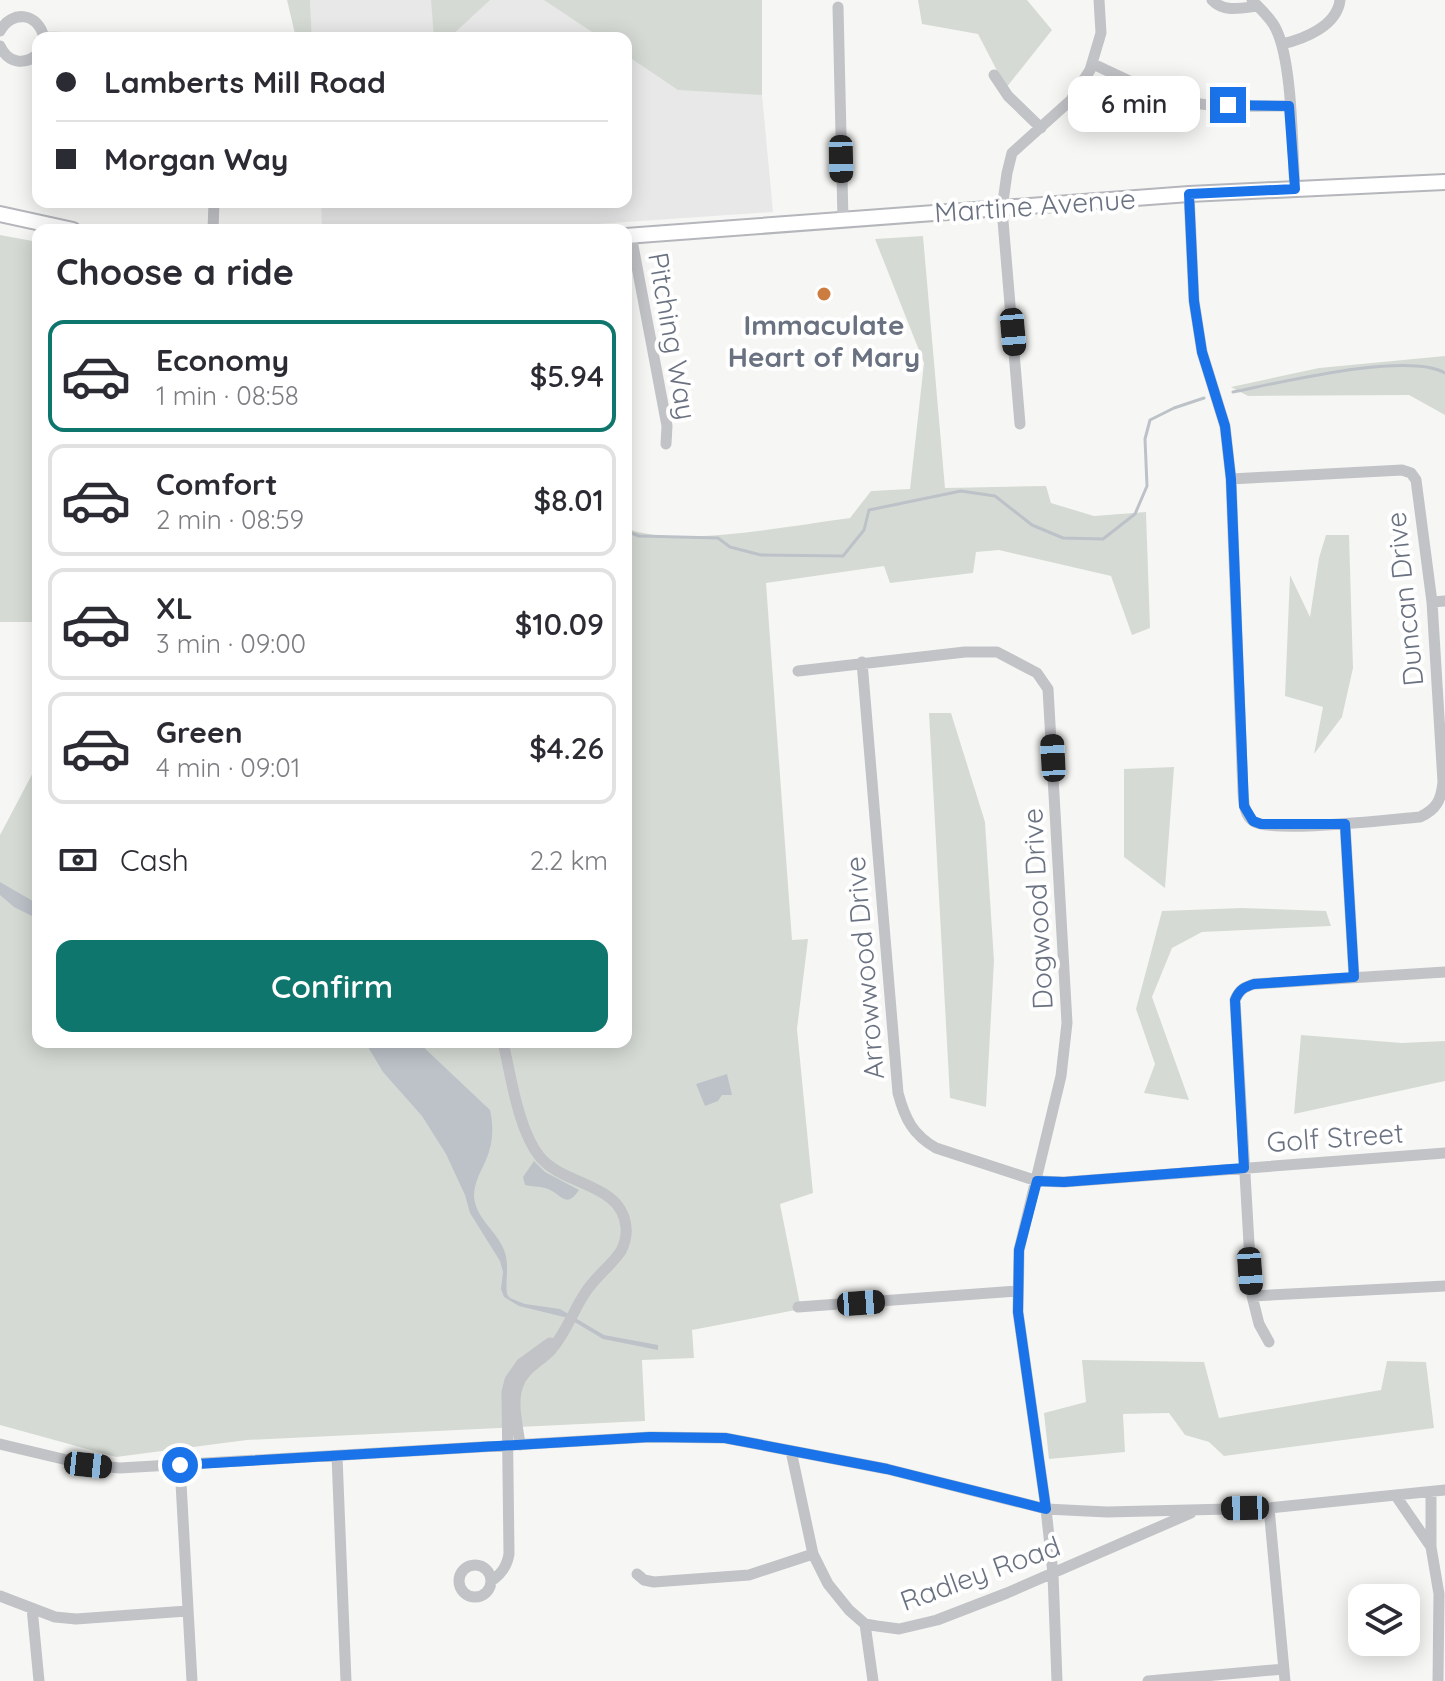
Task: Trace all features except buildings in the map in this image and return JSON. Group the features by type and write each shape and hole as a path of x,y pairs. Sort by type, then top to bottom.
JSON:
{"main road":[{"name":"Martine Avenue","path":"632,236 1189,194 1445,182"},
{"path":"0,214 46,224"}],"street":[{"path":"1020,424 1003,208 1007,173 1012,153 1071,100 1093,64 1101,33 1099,0"},
{"path":"1212,0 1217,6 1232,10 1255,3 1274,25 1282,44 1295,189"},
{"path":"1282,44 1303,39 1325,25 1340,6 1340,0"},
{"path":"838,7 843,220"},
{"path":"0,31 8,21 21,16 35,21 42,32"},
{"path":"0,46 4,54 14,61 32,58"},
{"path":"1093,64 1149,90 1189,102 1289,106"},
{"path":"994,75 1015,104 1041,128"},
{"path":"1189,194 1194,301 1202,352 1225,426 1231,479 1244,806 1253,821 1261,824 1345,824 1354,977"},
{"name":"Pitching Way","path":"632,255 667,426 666,444"},
{"name":"Duncan Drive","path":"1231,479 1402,470 1411,473 1416,480 1439,602 1443,782 1440,800 1436,807 1420,817 1345,824"},
{"name":"Dogwood Drive","path":"798,671 976,651 997,652 1037,673 1048,689 1066,1049 1019,1250 1017,1291 1053,1574 1057,1681"},
{"name":"Arrowwood Drive","path":"862,662 902,1108 913,1131 936,1148 1037,1181"},
{"path":"1269,1342 1259,1324 1252,1296 1235,1000 1246,986 1254,984 1445,972"},
{"path":"491,1581 507,1564 509,1554 514,1446 507,1399 510,1380 521,1364 562,1336 586,1292 621,1250 626,1225 614,1201 550,1166 536,1151 519,1110 504,1048"},
{"name":"Golf Street","path":"1037,1181 1064,1182 1445,1153"},
{"path":"1252,1296 1445,1286"},
{"path":"798,1307 1017,1291"},
{"path":"0,1444 88,1465 120,1468 650,1437 717,1438 887,1469 1046,1509 1107,1512 1269,1508 1445,1490"},
{"name":"Radley Road","path":"791,1451 813,1554 828,1584 865,1624 899,1629 937,1620 1053,1574 1198,1510"},
{"path":"337,1456 346,1681"},
{"path":"180,1465 192,1681"},
{"path":"1431,1492 1431,1547 1442,1594 1438,1681"},
{"path":"1396,1496 1431,1547"},
{"path":"1148,1681 1284,1675 1269,1508"},
{"path":"637,1574 644,1580 654,1582 749,1575 813,1554"},
{"path":"0,1596 55,1617 76,1619 187,1611"},
{"path":"32,1608 39,1681"},
{"path":"865,1624 873,1681"}],"shaded area":[{"path":"287,0 310,0 312,32 295,32"},
{"path":"310,0 758,0 762,95 773,212 597,224 322,224 321,208 632,208 632,32 312,32"},
{"path":"431,0 490,0 455,32 434,32"},
{"path":"544,0 762,0 762,95 678,90 632,59 632,32 592,32"},
{"path":"918,0 1027,0 1052,30 1006,88 978,34 922,24"},
{"path":"0,235 32,241 32,622 0,622"},
{"path":"923,236 945,488 1046,486 1051,503 1094,516 1146,512 1150,628 1132,635 1111,576 999,550 976,552 973,573 890,583 884,566 766,583 792,940 808,939 797,1029 813,1193 780,1204 801,1309 692,1330 694,1358 642,1360 645,1421 247,1440 116,1457 0,1425 0,835 32,774 32,1048 632,1048 632,530 647,534 704,536 850,518 871,491 910,489 924,363 875,239"},
{"path":"1445,356 1445,415 1409,395 1248,396 1231,387 1319,368"},
{"path":"1326,535 1349,535 1353,668 1342,717 1314,754 1323,707 1285,696 1290,575 1310,617 1319,558"},
{"path":"929,713 951,713 985,822 994,961 986,1107 950,1098"},
{"path":"1174,767 1165,888 1124,857 1124,769"},
{"path":"0,882 32,901 32,916 14,907 0,895"},
{"path":"1242,908 1326,911 1331,926 1202,932 1172,948 1152,997 1189,1100 1144,1093 1155,1064 1136,1009 1162,911"},
{"path":"1301,1035 1402,1043 1445,1041 1445,1081 1294,1114"},
{"path":"369,1048 424,1048 490,1110 491,1142 474,1196 478,1211 504,1250 507,1294 510,1298 525,1304 560,1309 604,1335 658,1345 658,1350 603,1339 568,1318 519,1306 504,1297 500,1261 470,1213 446,1154 422,1116 383,1072"},
{"path":"727,1074 732,1095 722,1095 718,1101 705,1106 696,1084"},
{"path":"534,1161 545,1172 579,1190 566,1200 545,1188 525,1185 523,1177"},
{"path":"1082,1360 1204,1362 1219,1418 1381,1390 1387,1361 1426,1362 1434,1428 1224,1456 1209,1442 1185,1435 1169,1413 1123,1414 1125,1452 1049,1459 1044,1413 1086,1402"}],"waterway":[{"path":"1233,392 1374,367 1427,367 1445,373"},
{"path":"632,533 718,538 730,547 761,555 843,556 864,530 869,510 961,491 995,496 1032,525 1063,538 1103,539 1135,514 1147,486 1145,439 1150,420 1204,398"}],"place":[{"name":"Immaculate Heart of Mary","path":"824,294"}],"route":[{"path":"180,1465 650,1437 725,1438 887,1469 1046,1509 1017,1291 1019,1250 1037,1181 1064,1182 1244,1168 1235,1000 1238,994 1246,986 1254,984 1354,977 1345,824 1261,824 1247,815 1244,806 1231,479 1225,426 1202,352 1194,301 1189,194 1295,189 1289,106 1228,105"}]}
